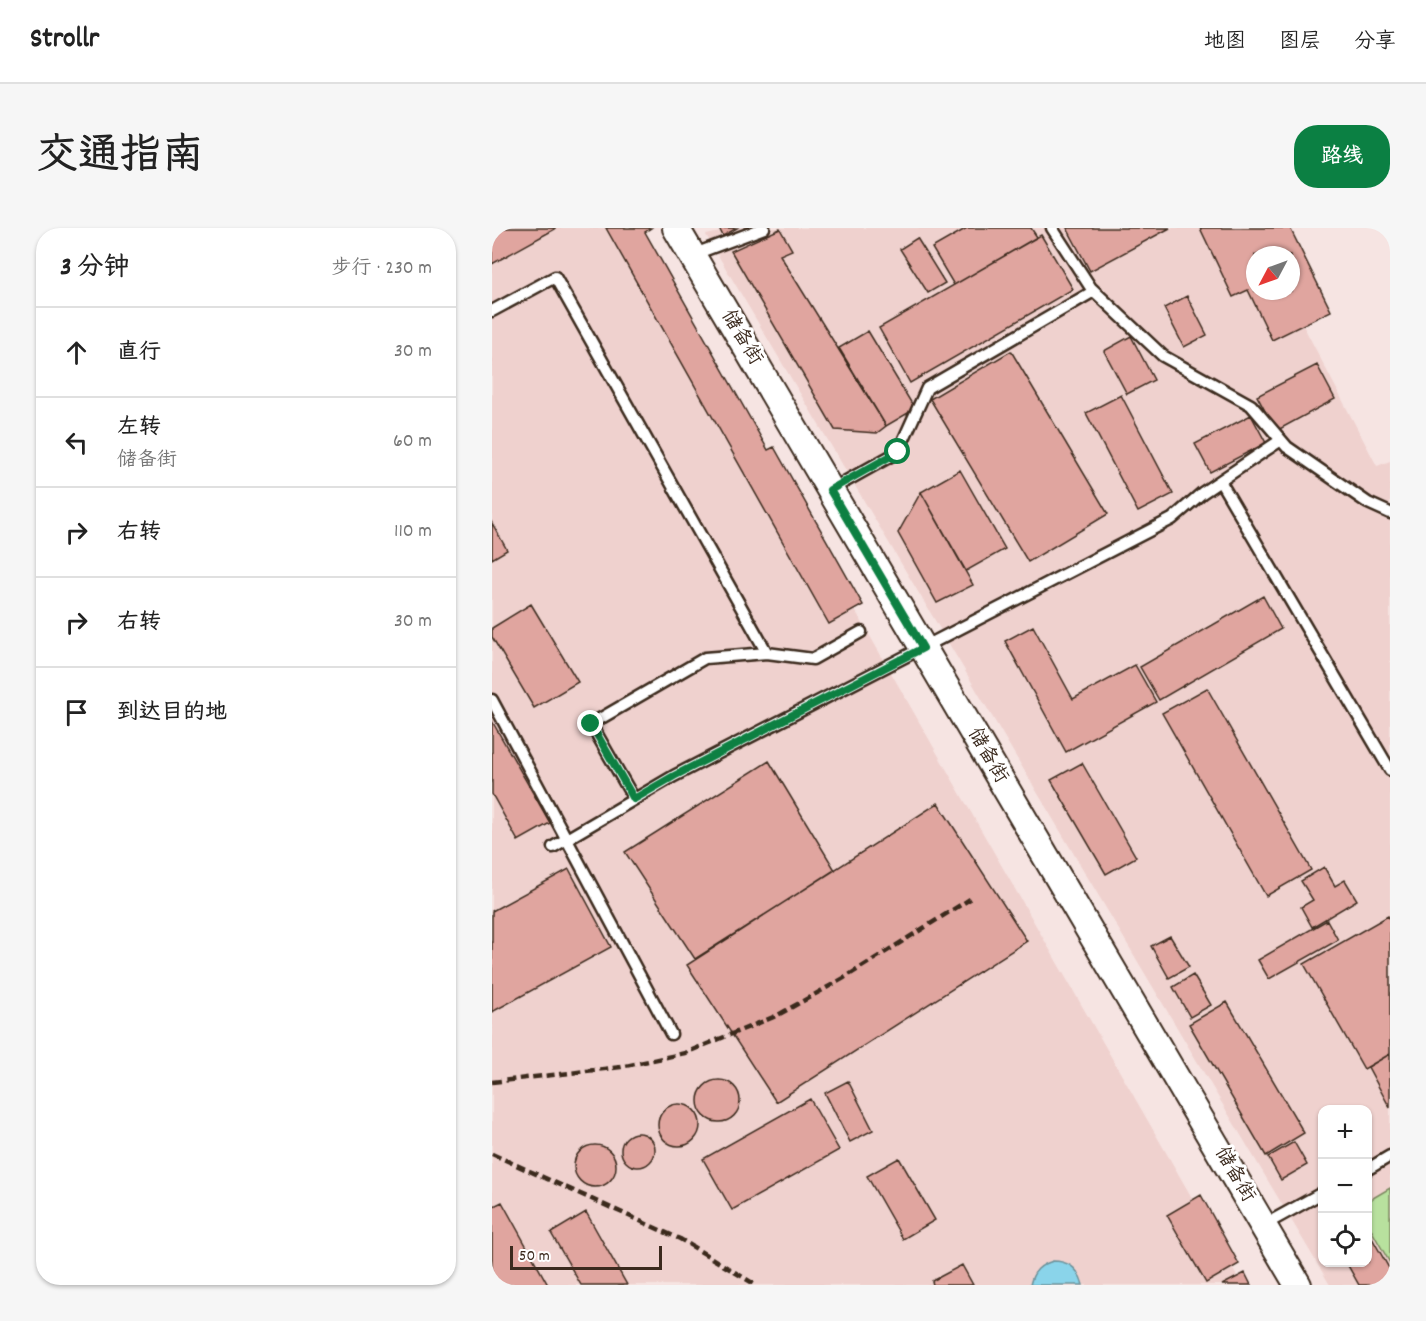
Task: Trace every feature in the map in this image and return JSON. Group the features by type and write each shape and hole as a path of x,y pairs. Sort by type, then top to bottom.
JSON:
{"street":[{"name":"储备街","path":"676,228 1298,1285"}],"lane":[{"path":"692,255 764,228"},
{"path":"1052,228 1094,291 1163,356 1251,405 1287,447 1368,503 1390,513"},
{"path":"492,311 555,277 767,653"},
{"path":"830,490 898,452 927,388 1094,291"},
{"path":"553,847 674,776 1172,519 1202,493 1281,440"},
{"path":"1220,481 1390,770"},
{"path":"634,799 591,724 705,658 767,653 813,659 861,632"},
{"path":"492,700 671,1034"},
{"path":"1372,1167 1390,1156"},
{"path":"1263,1225 1318,1196"}],"shaded area":[{"path":"492,228 636,228 1242,1285 492,1285"},
{"path":"739,228 1252,228 1254,246 1246,246 1246,300 1290,300 1377,466 1390,461 1390,1285 1330,1285 1319,1267 1372,1267 1372,1105 1318,1105 1318,1265 706,235"}],"green space":[{"path":"1390,1188 1390,1263 1372,1231 1372,1199"}],"water":[{"path":"1053,1261 1064,1262 1076,1270 1083,1285 1030,1285 1038,1269"}],"building":[{"path":"492,228 555,228 555,229 492,264"},
{"path":"606,228 651,228 645,232 768,450 774,447 863,605 829,624"},
{"path":"719,228 737,228 723,236"},
{"path":"967,228 1031,228 1037,237 954,285 932,248"},
{"path":"1067,228 1170,228 1090,271"},
{"path":"1200,228 1290,228 1299,246 1246,246 1246,291 1233,297"},
{"path":"780,229 792,250 780,255 886,426 877,433 835,430 731,251"},
{"path":"1041,235 1073,289 910,383 879,328"},
{"path":"917,238 945,283 928,293 900,249"},
{"path":"1300,248 1331,311 1272,340 1253,300 1300,300"},
{"path":"1187,296 1207,335 1184,347 1164,308"},
{"path":"868,331 915,409 886,426 839,348"},
{"path":"1131,336 1154,380 1127,394 1104,351"},
{"path":"1011,351 1108,514 1028,562 930,399"},
{"path":"1317,365 1335,399 1276,431 1257,396"},
{"path":"1121,395 1173,494 1138,512 1086,413"},
{"path":"1251,415 1266,443 1210,472 1195,444"},
{"path":"960,470 1005,549 966,571 921,492"},
{"path":"921,492 973,585 937,603 898,533"},
{"path":"492,523 507,550 492,559"},
{"path":"1263,596 1281,629 1159,700 1140,667"},
{"path":"531,604 578,682 534,708 492,637 492,628"},
{"path":"1033,626 1073,699 1135,665 1156,702 1066,752 1005,641"},
{"path":"1207,688 1311,870 1266,896 1162,713"},
{"path":"492,721 550,823 518,841 492,794"},
{"path":"769,761 835,870 695,959 625,852"},
{"path":"1082,763 1136,857 1106,874 1051,780"},
{"path":"938,803 1027,941 776,1102 687,965"},
{"path":"1324,867 1335,886 1345,880 1357,900 1312,927 1301,907 1313,900 1301,881"},
{"path":"569,869 611,947 492,1012 492,911"},
{"path":"1388,916 1390,919 1390,1054 1364,1069 1304,964"},
{"path":"1327,920 1338,940 1269,979 1258,960"},
{"path":"1170,936 1189,967 1169,978 1151,946"},
{"path":"1193,975 1211,1005 1190,1017 1173,987"},
{"path":"1227,1002 1304,1133 1266,1156 1189,1024"},
{"path":"1390,1054 1390,1108 1368,1067"},
{"path":"719,1080 727,1081 734,1086 739,1093 739,1109 734,1116 727,1121 719,1122 711,1121 704,1116 699,1109 698,1101 699,1093 704,1086 711,1081"},
{"path":"848,1081 873,1130 850,1142 825,1093"},
{"path":"810,1099 839,1150 732,1210 703,1159"},
{"path":"679,1104 694,1110 700,1125 694,1140 679,1146 664,1140 658,1125 664,1110"},
{"path":"638,1133 650,1138 655,1150 650,1162 638,1167 626,1162 621,1150 626,1138"},
{"path":"1294,1142 1307,1165 1281,1180 1268,1157"},
{"path":"595,1145 610,1151 616,1166 610,1181 595,1187 580,1181 574,1166 580,1151"},
{"path":"899,1158 935,1220 903,1239 867,1176"},
{"path":"1201,1195 1239,1264 1206,1283 1167,1215"},
{"path":"502,1202 548,1285 492,1285 492,1207"},
{"path":"586,1212 627,1285 581,1285 551,1233"},
{"path":"1372,1238 1390,1270 1390,1285 1359,1285 1349,1267 1372,1267"},
{"path":"962,1265 973,1285 933,1285 932,1281"},
{"path":"1245,1273 1251,1285 1222,1285"}],"railway":[{"path":"492,1082 621,1067 685,1053 776,1016 844,978 970,899"},
{"path":"492,1154 680,1239 756,1285"}],"route":[{"path":"591,724 634,799 674,776 923,648 830,490 898,452"}]}
